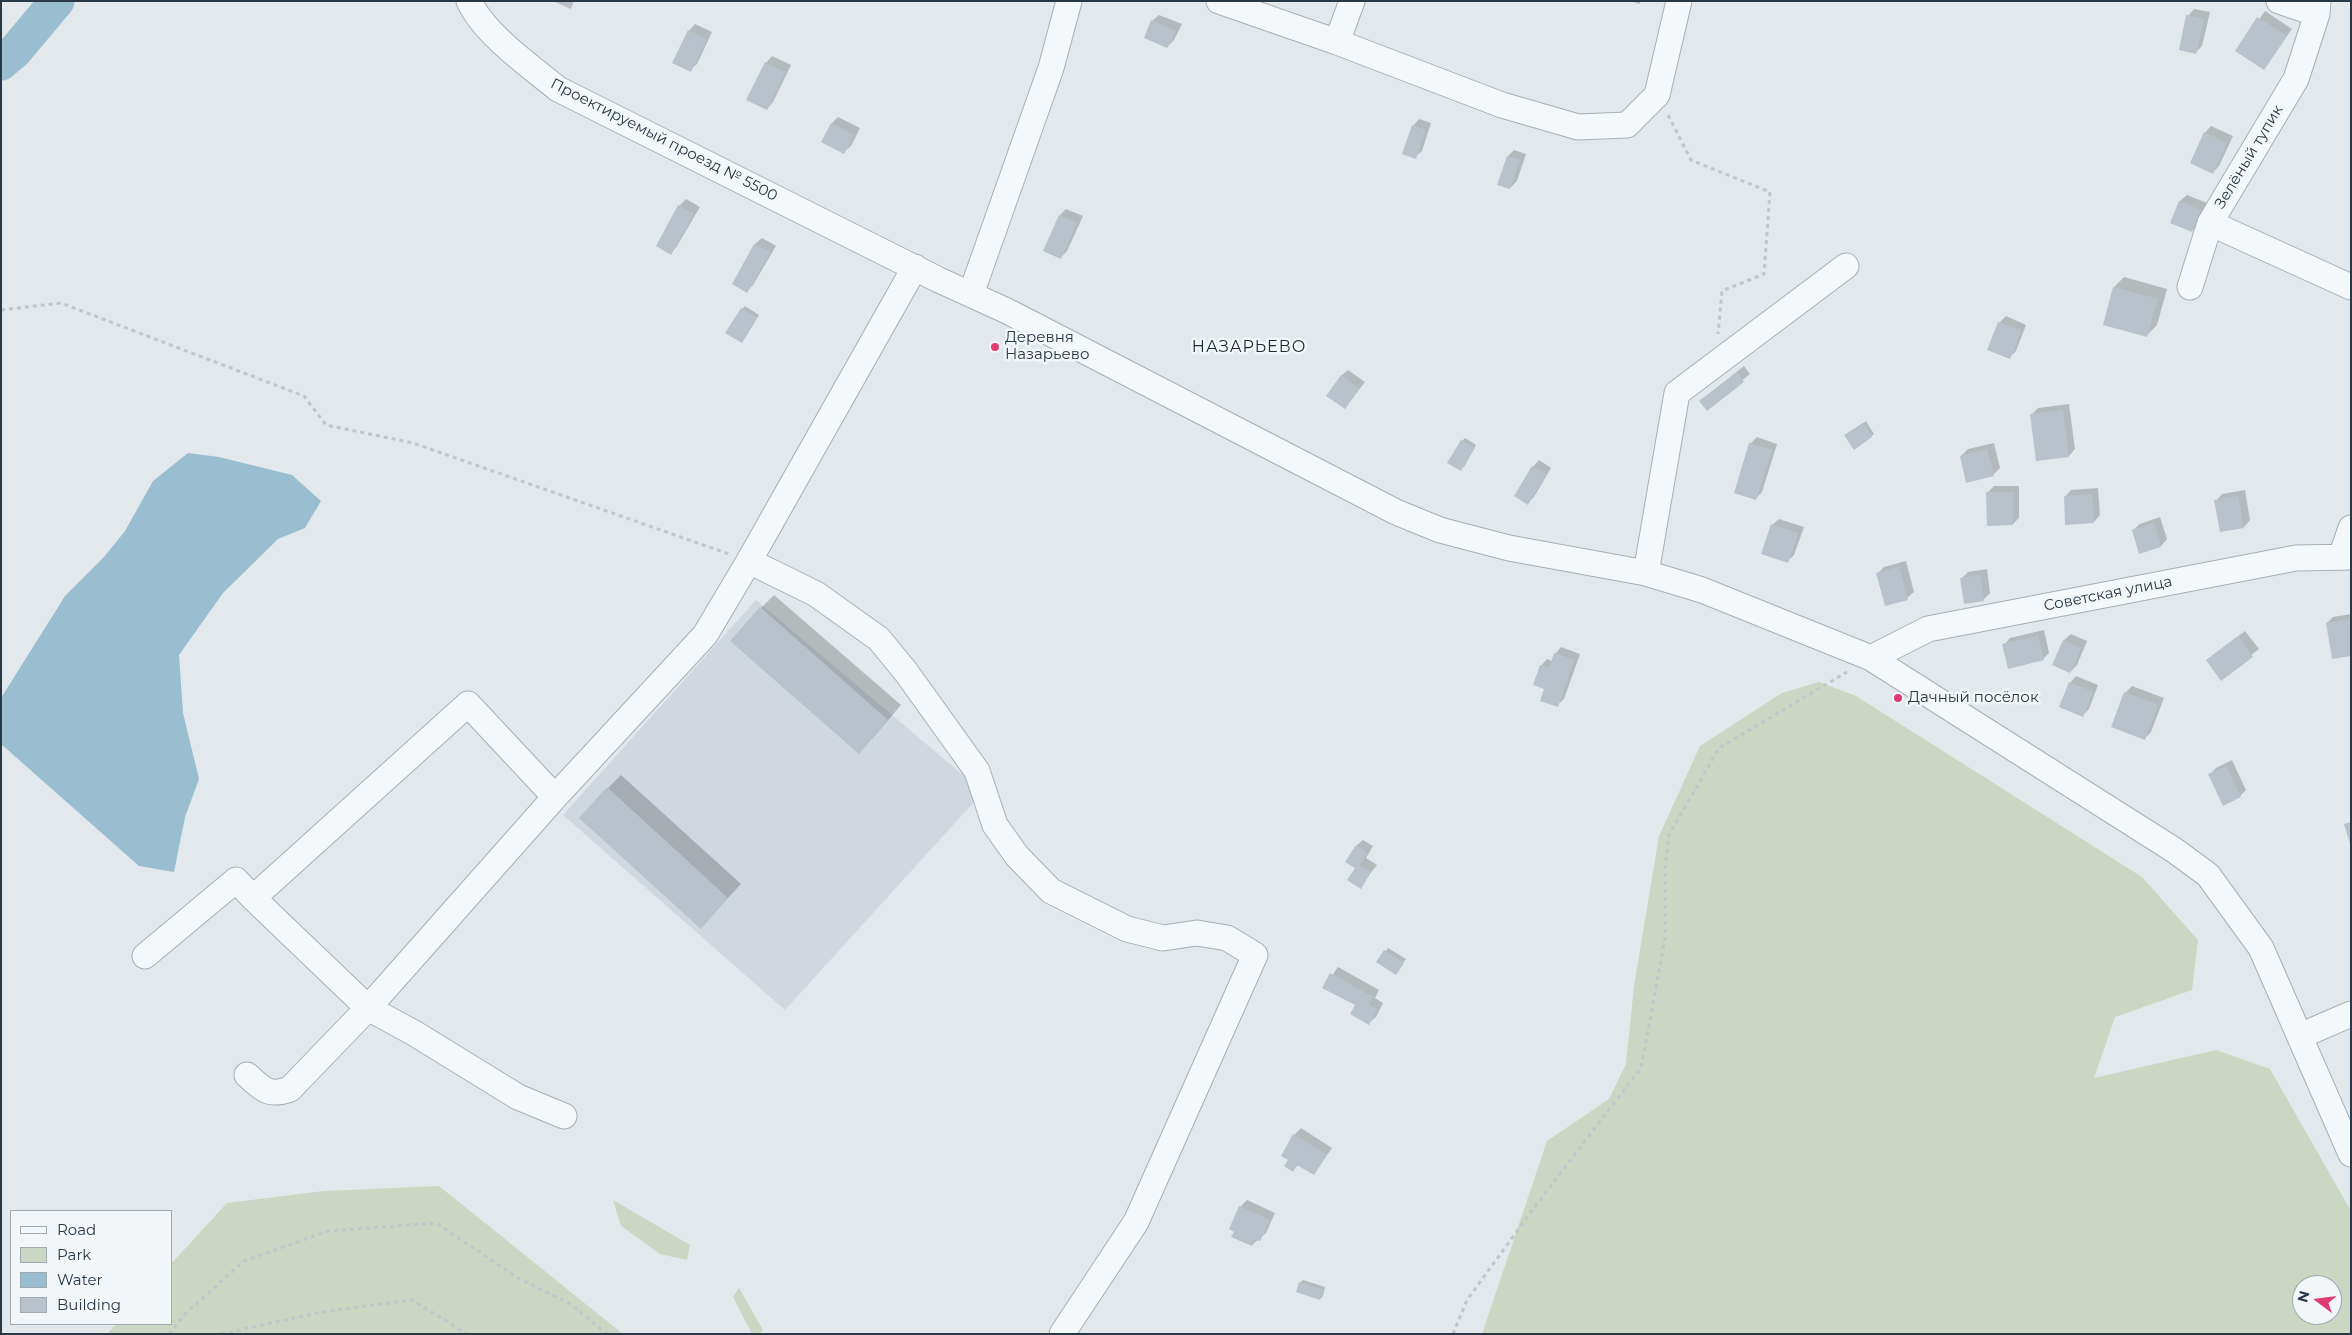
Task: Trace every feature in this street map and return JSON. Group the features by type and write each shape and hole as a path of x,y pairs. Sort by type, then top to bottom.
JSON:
{"street":[{"name":"Проектируемый проезд № 5500","path":"469,1 474,11 515,54 558,89 1063,339 1396,512 1440,530 1509,548 1646,573 1702,590 1871,658 2174,850 2208,875 2261,948 2351,1154"},
{"path":"971,294 1051,68 1069,1"},
{"path":"1219,1 1337,42 1502,105 1578,127 1627,125 1657,95 1680,1"},
{"path":"1337,42 1352,1"},
{"path":"2279,1 2317,8"},
{"name":"Зелёный тупик","path":"2317,8 2296,79 2210,223 2351,287"},
{"path":"2190,287 2210,223"},
{"path":"1646,573 1677,393 1846,266"},
{"path":"247,1076 266,1092 277,1094 290,1089 368,1008 555,797 705,635 915,267"},
{"path":"2346,557 2351,528"},
{"name":"Советская улица","path":"1871,658 1928,629 2296,558 2346,557"},
{"path":"748,561 816,594 879,639 906,672 977,771 995,825 1017,856 1051,891 1127,929 1164,938 1197,933 1227,938 1255,955 1136,1222 1062,1334"},
{"path":"253,898 468,704 555,797"},
{"path":"145,956 236,880 368,1008 414,1033 518,1097 564,1116"},
{"path":"2300,1036 2351,1014"}],"path":[{"path":"1657,95 1691,160 1770,192 1764,274 1722,291 1716,364"},
{"path":"1,310 61,303 304,396 326,424 413,443 684,536 748,561"},
{"path":"1453,1334 1467,1300 1536,1205 1641,1068 1665,938 1664,865 1669,835 1719,748 1871,658"},
{"path":"169,1334 186,1313 244,1261 328,1231 436,1223 518,1278 569,1303 607,1334"},
{"path":"220,1334 322,1312 412,1300 467,1334"}],"shaded area":[{"path":"756,600 983,792 785,1010 563,815"}],"green space":[{"path":"1819,682 1856,696 2142,877 2198,940 2192,990 2115,1017 2094,1078 2216,1050 2270,1069 2351,1211 2351,1334 1482,1334 1547,1141 1609,1099 1626,1064 1634,986 1659,836 1700,746 1782,693"},
{"path":"439,1186 623,1334 107,1334 115,1325 172,1325 172,1263 227,1203 324,1191"},
{"path":"613,1200 690,1245 687,1260 660,1254 621,1226"},
{"path":"739,1288 763,1330 760,1334 752,1334 733,1297"}],"water":[{"path":"188,453 219,457 292,475 321,501 305,528 278,539 223,593 179,655 183,713 199,779 185,817 174,872 139,866 1,744 1,698 65,596 104,557 125,531 153,481"}],"building":[{"path":"553,1 574,1 571,9"},
{"path":"2186,15 2204,19 2196,54 2179,50"},
{"path":"2257,17 2287,36 2264,70 2235,51"},
{"path":"1151,20 1176,31 1167,48 1144,38"},
{"path":"688,30 707,39 691,72 672,63"},
{"path":"765,62 785,72 767,110 746,100"},
{"path":"831,123 854,135 844,154 821,142"},
{"path":"1412,125 1425,130 1416,159 1402,154"},
{"path":"2204,132 2227,143 2213,174 2190,163"},
{"path":"1507,156 1520,160 1510,189 1497,185"},
{"path":"2179,201 2201,210 2192,232 2170,223"},
{"path":"678,205 694,214 671,255 656,246"},
{"path":"1059,215 1077,223 1061,259 1043,251"},
{"path":"754,244 770,252 747,293 732,284"},
{"path":"2113,287 2158,299 2147,337 2103,325"},
{"path":"741,308 757,318 742,343 725,333"},
{"path":"1998,322 2021,331 2010,359 1987,350"},
{"path":"1737,372 1744,382 1707,411 1699,401"},
{"path":"1341,375 1359,389 1345,409 1326,396"},
{"path":"2063,410 2069,457 2036,461 2030,414"},
{"path":"1863,423 1872,437 1854,450 1844,435"},
{"path":"1461,440 1475,448 1461,471 1447,463"},
{"path":"1749,443 1772,450 1756,500 1734,493"},
{"path":"1987,449 1994,476 1966,483 1960,456"},
{"path":"1532,466 1546,474 1528,505 1514,496"},
{"path":"1986,492 2013,492 2013,525 1987,526"},
{"path":"2092,494 2094,523 2065,525 2064,496"},
{"path":"2238,496 2244,528 2220,532 2214,500"},
{"path":"2154,523 2161,547 2139,554 2132,530"},
{"path":"1771,524 1798,533 1788,563 1761,554"},
{"path":"1899,567 1908,600 1885,606 1876,573"},
{"path":"1980,575 1984,601 1964,604 1960,578"},
{"path":"760,607 888,720 859,754 730,641"},
{"path":"2351,619 2351,656 2332,659 2326,623"},
{"path":"2038,636 2044,660 2008,669 2002,644"},
{"path":"2238,636 2253,657 2221,681 2206,660"},
{"path":"2063,640 2081,648 2070,673 2052,665"},
{"path":"1554,653 1574,660 1558,707 1540,701 1544,689 1533,685 1540,665 1549,668"},
{"path":"2069,682 2093,692 2083,717 2059,707"},
{"path":"2124,692 2158,705 2145,740 2111,727"},
{"path":"2226,766 2241,797 2223,806 2208,774"},
{"path":"607,787 728,898 701,929 579,818"},
{"path":"2351,822 2351,844 2350,844 2344,824"},
{"path":"1356,845 1367,853 1360,865 1371,872 1361,889 1347,880 1355,868 1345,862"},
{"path":"1384,950 1404,963 1396,975 1376,962"},
{"path":"1330,973 1373,997 1369,1005 1377,1009 1369,1025 1350,1014 1355,1005 1322,988"},
{"path":"1293,1134 1327,1155 1314,1175 1297,1165 1293,1172 1284,1166 1288,1160 1281,1156"},
{"path":"1239,1206 1270,1220 1260,1241 1255,1239 1252,1246 1231,1237 1234,1232 1229,1229"},
{"path":"1299,1282 1323,1290 1320,1300 1296,1292"}],"waterway":[{"path":"1,63 15,51 57,1"}],"place":[{"name":"Деревня Назарьево","path":"995,347"},
{"name":"Дачный посёлок","path":"1898,698"}],"district":[{"name":"НАЗАРЬЕВО","path":"1249,347"}]}
